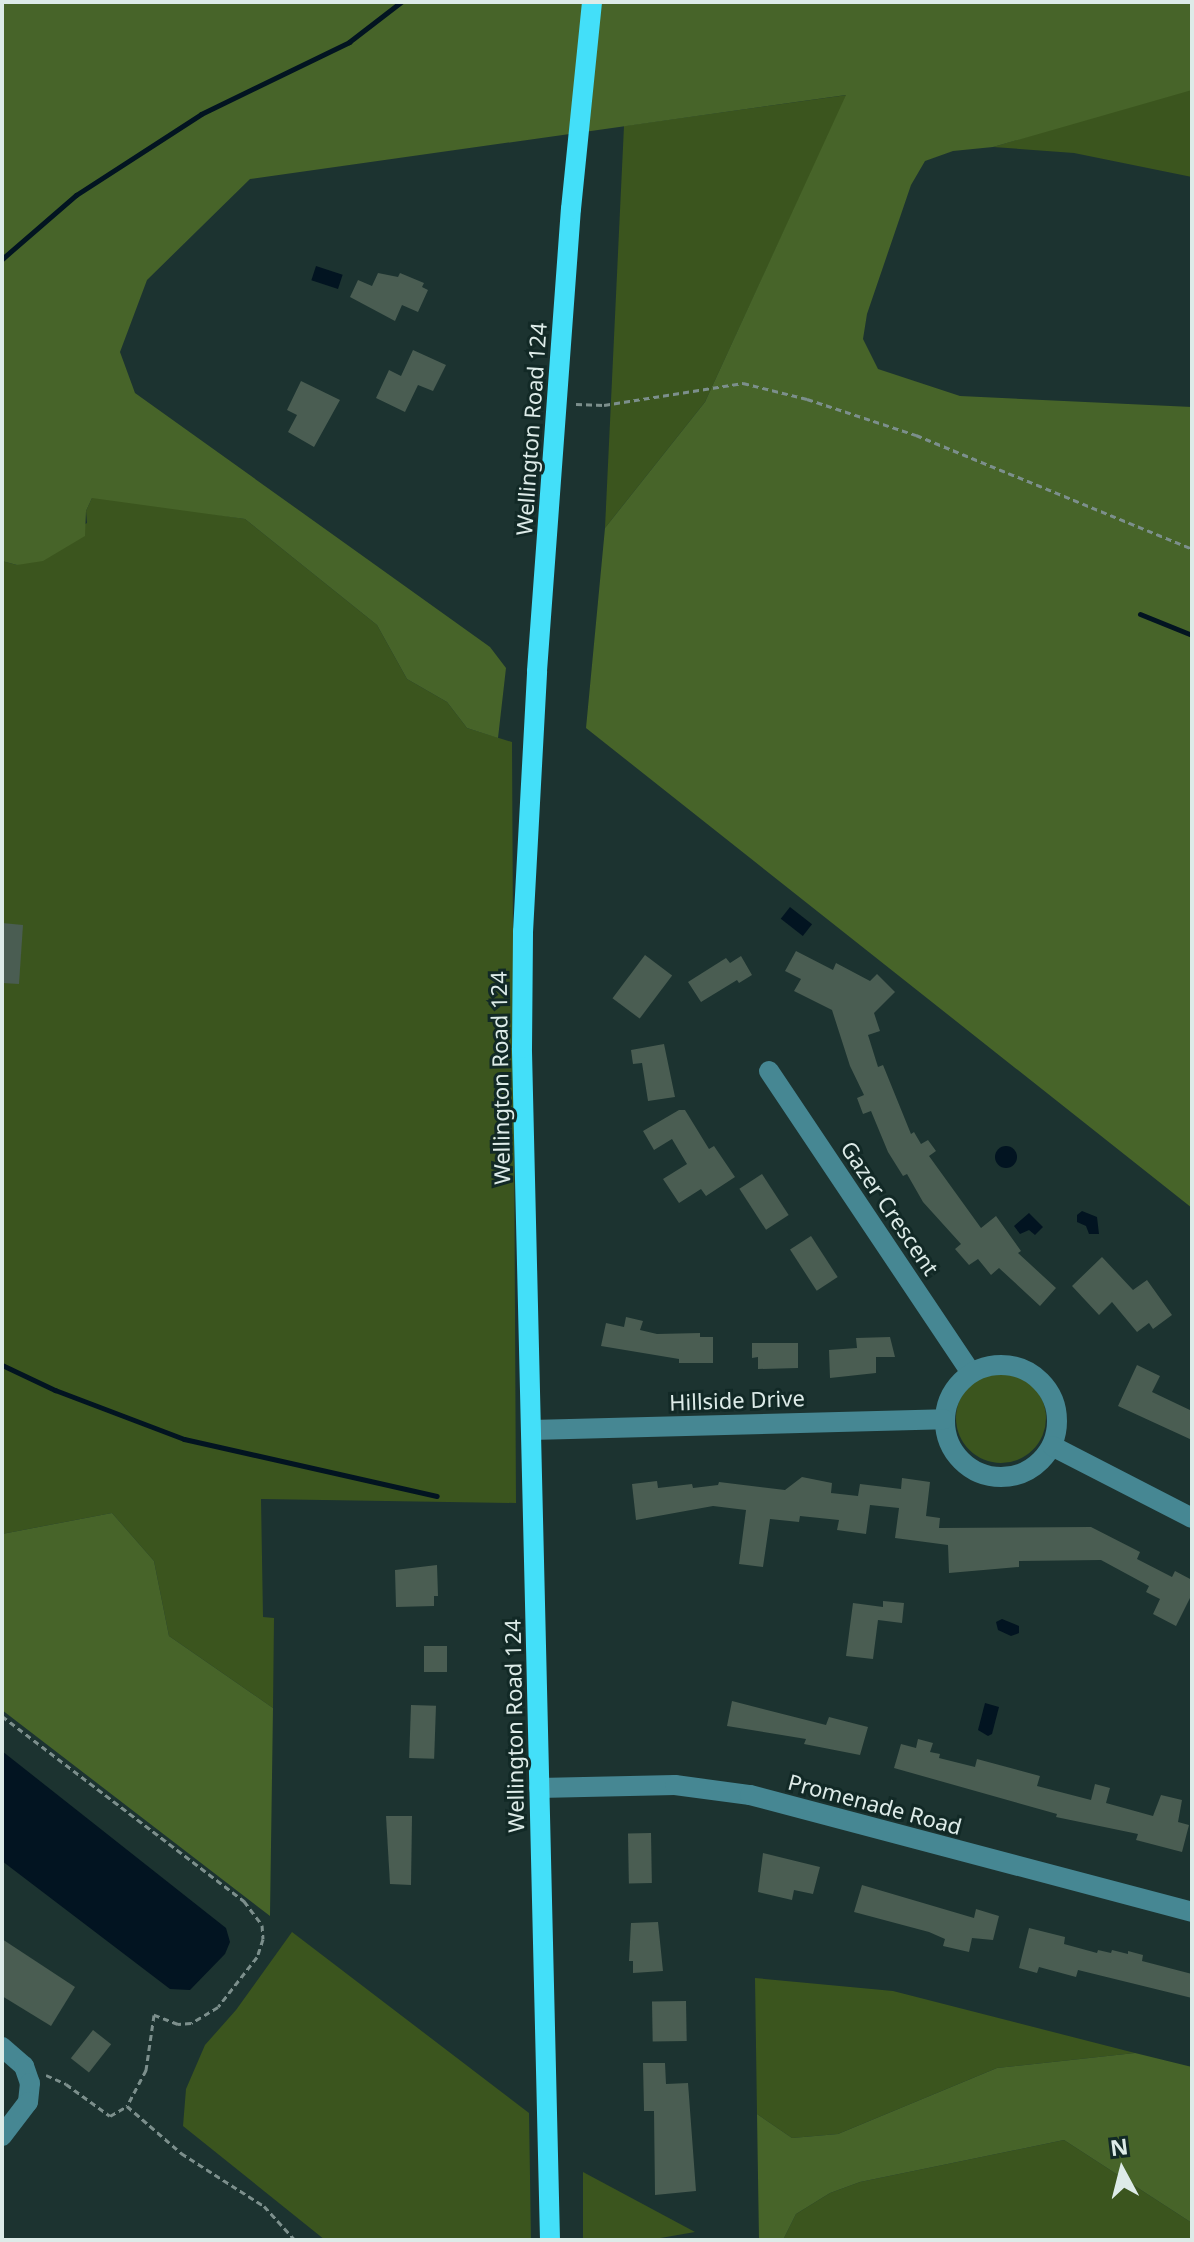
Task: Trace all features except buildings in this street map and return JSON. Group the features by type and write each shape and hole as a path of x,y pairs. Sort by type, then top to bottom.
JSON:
{"main road":[{"name":"Wellington Road 124","path":"550,2240 522,1064 523,932 571,209 592,2"}],"street":[{"name":"Gazer Crescent","path":"769,1071 971,1373"},
{"path":"1007,1365 1025,1370 1040,1381 1051,1396 1057,1414 1052,1446 1038,1464 1019,1475 997,1478 976,1472 958,1459 947,1440 944,1419 952,1393 971,1373 988,1366 1007,1365"},
{"name":"Hillside Drive","path":"531,1430 944,1419"},
{"path":"1052,1446 1192,1518"},
{"name":"Promenade Road","path":"539,1788 675,1785 738,1793 1192,1912"},
{"path":"2,2047 24,2066 30,2083 28,2102 2,2136"}],"path":[{"path":"557,403 604,405 743,383 807,399 916,435 1192,549"},
{"path":"2,1716 244,1901 262,1925 263,1939 257,1957 218,2007 191,2023 178,2024 154,2015 146,2070 127,2106 110,2116 51,2076 27,2074"},
{"path":"127,2106 181,2153 264,2206 295,2240"}],"green space":[{"path":"2,2 1192,2 1192,90 993,147 953,151 925,161 911,185 867,314 863,339 878,369 960,396 1192,407 1192,1208 586,728 605,528 705,402 846,95 250,179 147,280 120,352 135,393 490,647 506,668 498,738 467,728 447,702 407,679 377,625 245,519 92,498 86,511 85,536 43,561 17,565 2,561"},
{"path":"1183,90 1192,90 1192,177 1074,153 993,147"},
{"path":"847,95 705,402 605,528 624,126"},
{"path":"106,497 245,519 377,625 407,679 447,702 467,728 512,742 516,1503 261,1499 263,1617 274,1618 273,1708 169,1636 154,1561 112,1513 2,1534 2,561 17,565 87,523 86,511 92,498"},
{"path":"1001,1373 1018,1377 1033,1386 1042,1401 1046,1418 1042,1435 1033,1450 1018,1459 1001,1463 984,1459 969,1450 960,1435 956,1418 960,1401 969,1386 984,1377"},
{"path":"112,1513 154,1561 169,1636 273,1708 270,1916 2,1710 2,1534"},
{"path":"292,1932 529,2113 531,2240 325,2240 183,2126 186,2089 205,2045 236,2010"},
{"path":"755,1978 893,1991 1135,2053 997,2068 838,2134 792,2138 757,2114"},
{"path":"1135,2053 1192,2067 1192,2223 1064,2140 860,2182 830,2193 796,2214 783,2240 759,2240 757,2114 792,2138 838,2134 997,2068"},
{"path":"1064,2140 1192,2223 1192,2240 783,2240 796,2214 830,2193 860,2182"},
{"path":"583,2172 695,2232 649,2240 583,2240"}],"water":[{"path":"316,266 343,275 338,289 311,280"},
{"path":"790,907 812,924 803,936 781,919"},
{"path":"1006,1146 1014,1149 1017,1157 1014,1165 1006,1168 998,1165 995,1157 998,1149"},
{"path":"1082,1211 1097,1217 1099,1234 1089,1234 1086,1226 1077,1222 1077,1215"},
{"path":"1029,1213 1043,1227 1035,1235 1029,1230 1020,1234 1014,1226"},
{"path":"1002,1619 1019,1626 1019,1633 1011,1636 998,1630 996,1622"},
{"path":"985,1703 999,1707 992,1734 988,1736 978,1730"},
{"path":"2,1751 226,1928 230,1942 225,1954 190,1990 170,1989 2,1861"}],"waterway":[{"path":"2,259 76,195 201,114 349,42 401,2"},
{"path":"1140,614 1192,635"},
{"path":"2,1365 55,1390 184,1439 437,1496"}]}
